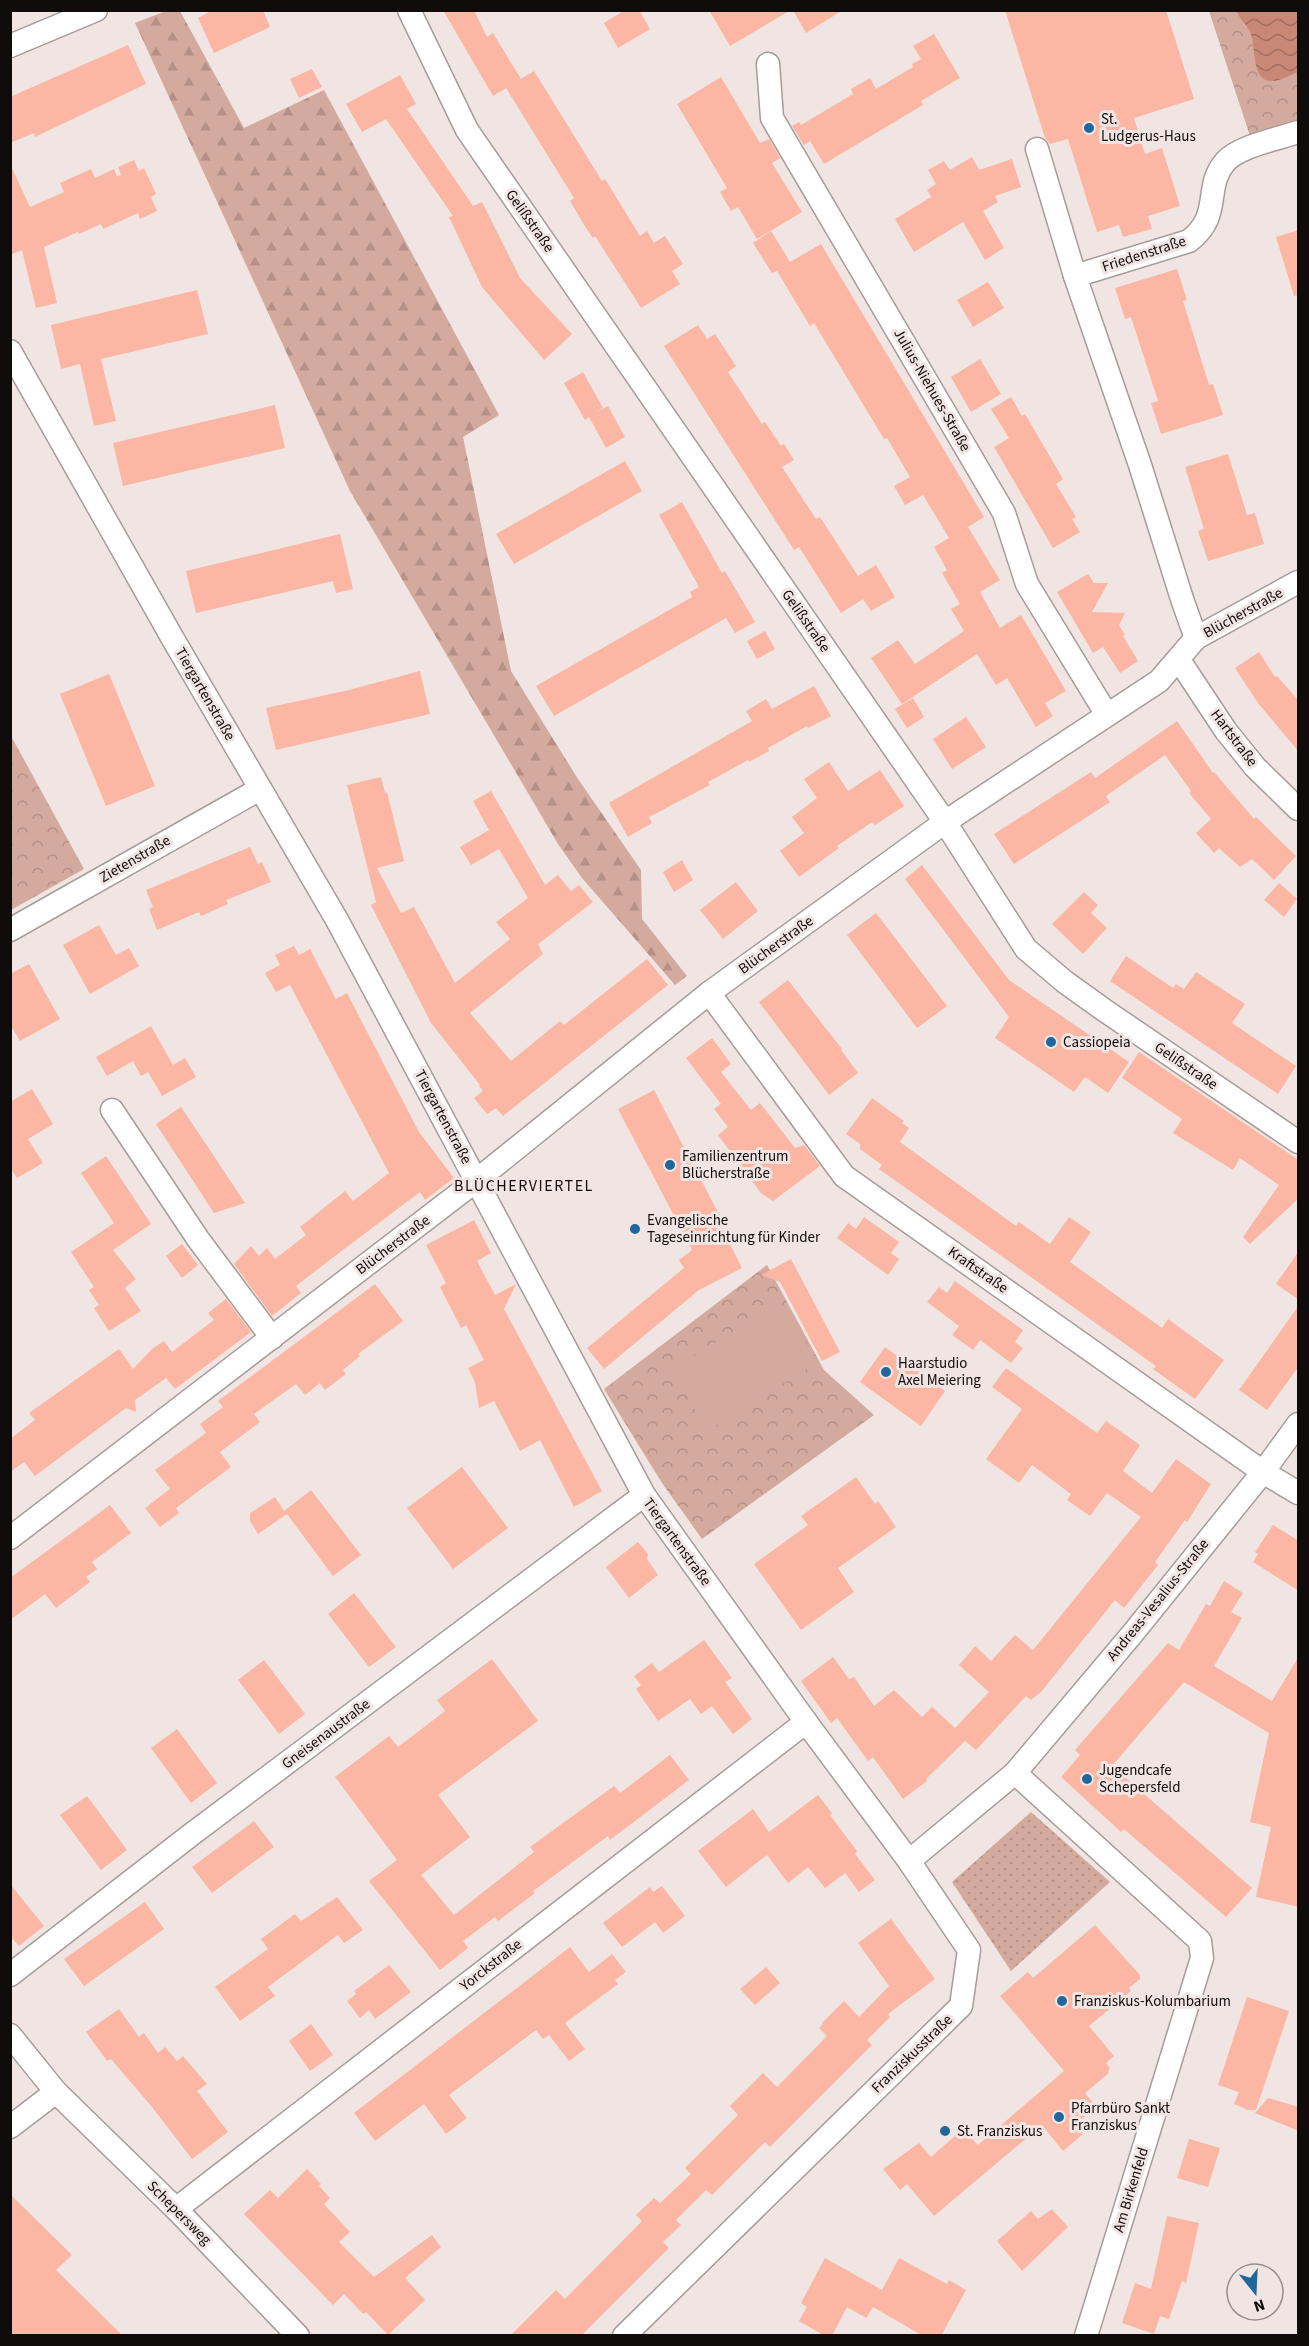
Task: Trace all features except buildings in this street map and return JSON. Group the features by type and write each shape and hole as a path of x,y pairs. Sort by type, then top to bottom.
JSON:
{"street":[{"path":"10,46 96,10"},
{"name":"Gelißstraße","path":"409,10 466,130 945,822 1026,949 1065,982 1104,1010 1299,1142"},
{"name":"Julius-Niehues-Straße","path":"768,64 772,118 1004,513 1027,584 1107,715"},
{"name":"Friedenstraße","path":"1075,276 1189,241 1201,232 1209,218 1218,173 1226,161 1239,152 1299,132"},
{"path":"1037,148 1075,276 1196,638"},
{"name":"Tiergartenstraße","path":"10,351 337,920 644,1495 806,1722 909,1861"},
{"name":"Blücherstraße","path":"10,1538 477,1180 709,993 945,822 1160,681 1196,638 1299,582"},
{"name":"Hartstraße","path":"1179,660 1226,730 1255,767 1299,809"},
{"name":"Zietenstraße","path":"10,930 260,789"},
{"name":"Kraftstraße","path":"709,993 844,1176 1263,1472 1299,1493"},
{"path":"112,1110 198,1239 272,1338"},
{"name":"Andreas-Vesalius-Straße","path":"1015,1773 1133,1633 1299,1424"},
{"name":"Gneisenaustraße","path":"10,1975 192,1834 644,1495"},
{"name":"Yorckstraße","path":"176,2209 806,1722"},
{"path":"909,1861 1015,1773"},
{"name":"Am Birkenfeld","path":"1015,1773 1200,1941 1202,1958 1086,2336"},
{"name":"Franziskusstraße","path":"624,2336 961,2006 969,1950 909,1861"},
{"name":"Schepersweg","path":"10,2036 56,2092 176,2209 298,2336"},
{"path":"10,2127 56,2092"}],"green space":[{"path":"166,11 180,11 244,128 324,90 499,415 463,437 511,671 578,779 641,870 642,919 687,976 675,985 582,878 558,844 350,491 135,23"},
{"path":"1209,11 1298,11 1298,120 1250,136"},
{"path":"11,736 84,869 10,910"},
{"path":"767,1265 824,1370 874,1415 702,1539 662,1483 604,1389"},
{"path":"781,1302 818,1362 708,1430 671,1370"},
{"path":"1031,1812 1110,1882 1011,1971 952,1882"}],"water":[{"path":"1236,11 1298,11 1298,72 1275,81 1265,80 1257,70 1251,34"}],"place":[{"name":"St. Ludgerus-Haus","path":"1089,128"},
{"name":"Cassiopeia","path":"1051,1042"},
{"name":"Familienzentrum Blücherstraße","path":"670,1165"},
{"name":"Evangelische Tageseinrichtung für Kinder","path":"635,1229"},
{"name":"Haarstudio Axel Meiering","path":"886,1372"},
{"name":"Jugendcafe Schepersfeld","path":"1087,1779"},
{"name":"Franziskus-Kolumbarium","path":"1062,2001"},
{"name":"Pfarrbüro Sankt Franziskus","path":"1059,2117"},
{"name":"St. Franziskus","path":"945,2131"}],"district":[{"name":"BLÜCHERVIERTEL","path":"524,1186"}]}
